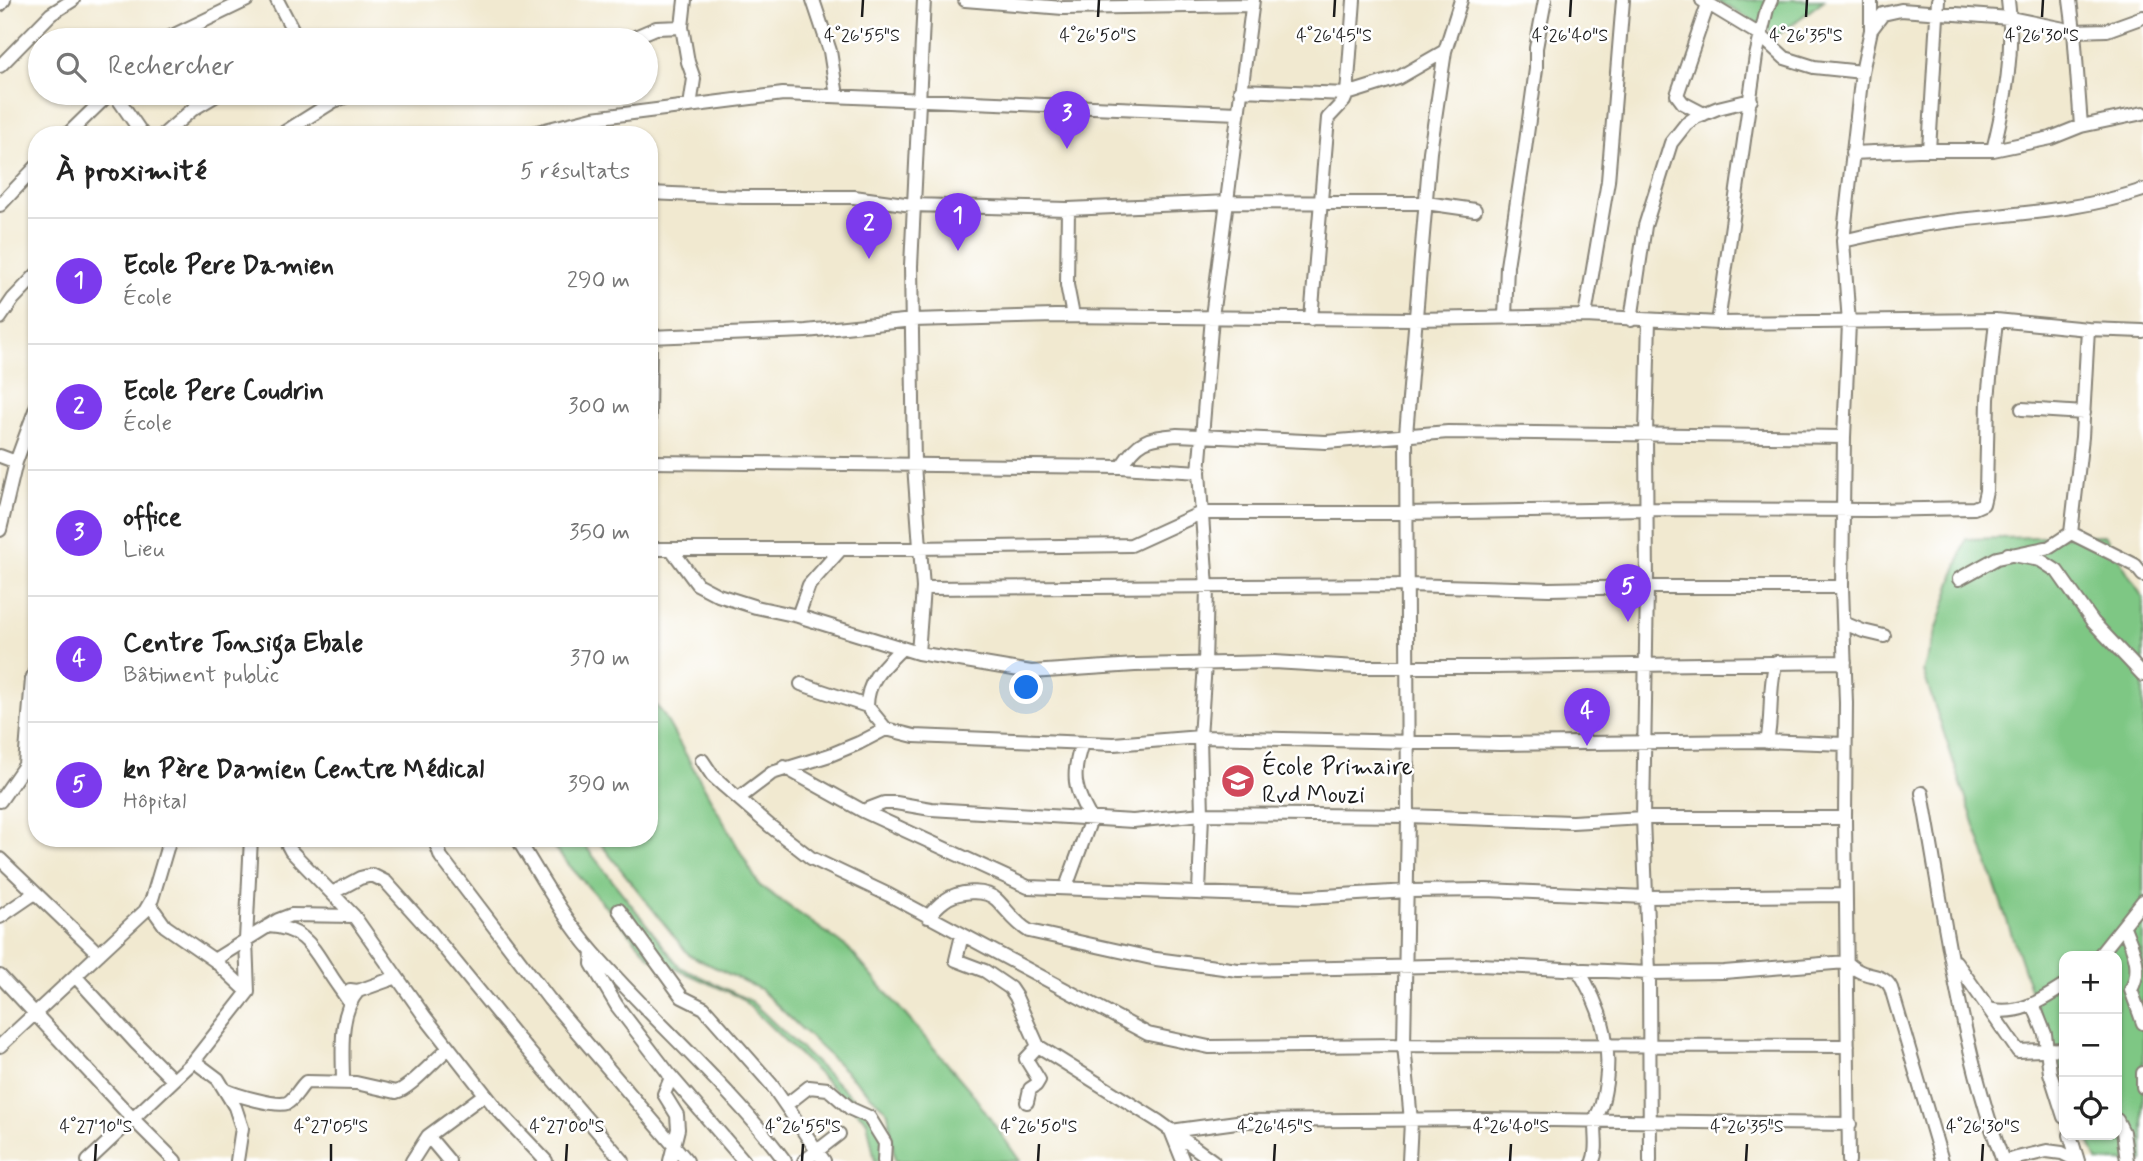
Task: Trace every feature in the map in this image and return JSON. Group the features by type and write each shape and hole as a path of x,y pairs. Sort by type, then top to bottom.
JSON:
{"street":[{"path":"0,5 4,0"},
{"path":"37,28 51,14 73,0"},
{"path":"189,28 247,0"},
{"path":"277,0 292,28"},
{"path":"685,0 682,27 694,79 690,106"},
{"path":"813,0 830,51 837,96"},
{"path":"918,653 923,588 914,465 911,266 924,0"},
{"path":"965,0 1063,8 1252,2 1229,202 1212,317 1199,472 1207,587 1200,737 1202,814 1199,892"},
{"path":"1311,318 1328,118 1347,94 1354,0"},
{"path":"1409,1161 1411,1121 1404,1045 1408,891 1406,434 1430,152 1445,51 1461,0"},
{"path":"1505,317 1507,266 1536,69 1536,48 1545,0"},
{"path":"1585,316 1608,181 1623,0"},
{"path":"1718,323 1760,35 1771,0"},
{"path":"1849,1161 1842,510 1849,323 1843,241 1852,153 1871,30 1871,0"},
{"path":"1993,150 2005,102 2010,59 2008,0"},
{"path":"2070,0 2081,126"},
{"path":"1704,114 1683,103 1677,95 1705,2 1760,35 1785,58 1833,70 1863,72"},
{"path":"1871,30 1883,14 1938,6 2074,31 2107,30 2143,17"},
{"path":"1929,150 1938,6"},
{"path":"656,28 682,27"},
{"path":"0,66 28,37"},
{"path":"1240,90 1347,94 1398,78 1445,51"},
{"path":"561,126 593,118 783,94 1238,113"},
{"path":"1631,320 1646,226 1671,144 1686,124 1704,114 1751,100"},
{"path":"77,126 99,105"},
{"path":"121,105 136,126"},
{"path":"173,126 200,105"},
{"path":"292,126 320,105"},
{"path":"1852,153 1993,150 2051,138 2081,126 2143,113"},
{"path":"0,205 28,175"},
{"path":"1843,241 1955,220 2023,214 2114,200 2143,190"},
{"path":"658,193 854,197 912,205 1068,209 1229,202 1320,202 1426,203 1475,210"},
{"path":"1068,209 1067,285 1073,316"},
{"path":"0,318 28,283"},
{"path":"658,337 806,331 913,320 1073,316 1414,319 1585,316 1718,323 1996,320 2088,329 2141,327"},
{"path":"1649,320 1643,818 1649,972 1650,1161"},
{"path":"658,549 1132,545 1201,513 1974,508 1983,504 1986,491 1989,398 1996,320"},
{"path":"2071,533 2084,413 2088,329"},
{"path":"2022,409 2084,413"},
{"path":"0,530 16,462 28,429"},
{"path":"1121,467 1132,449 1142,441 1177,435 1326,442 1448,432 1844,437"},
{"path":"0,456 16,462"},
{"path":"658,462 1121,467 1199,472"},
{"path":"1959,579 2008,554 2049,547 2071,533"},
{"path":"2071,533 2135,565 2143,575"},
{"path":"798,616 808,585 841,549"},
{"path":"671,550 697,584 756,607 798,616 901,649 1031,672 1135,665 1274,662 1408,667 1845,662"},
{"path":"2008,554 2040,560 2057,571 2093,622 2143,675"},
{"path":"923,588 1406,585 1549,589 1842,587"},
{"path":"1844,623 1884,636"},
{"path":"867,706 870,685 877,673 901,649"},
{"path":"1767,742 1772,712 1772,678 1776,662"},
{"path":"801,684 867,706 886,729 914,736 1114,744 1200,737 1500,744 1845,744"},
{"path":"0,801 24,765 28,722"},
{"path":"739,798 784,767 830,755 886,729"},
{"path":"1066,887 1091,819 1075,783 1074,772 1082,743"},
{"path":"702,760 712,775 811,858 928,916 1130,1025 1158,1037 1209,1047 1848,1046"},
{"path":"784,767 863,811 1028,887 1199,892 1253,897 1486,890 1646,897 1845,895"},
{"path":"1922,793 1974,1061 1992,1131 2003,1161 2046,1151 2062,1153 2078,1161"},
{"path":"863,811 884,803 896,803 931,809 1133,821 1202,814 1408,816 1572,822 1643,818 1845,818"},
{"path":"0,1046 150,905 167,847"},
{"path":"88,1161 194,1061 248,992 246,940 251,847"},
{"path":"288,847 354,916 485,1094 546,1161"},
{"path":"437,847 441,857 550,999 687,1161"},
{"path":"523,847 564,913 593,952 757,1125 785,1161"},
{"path":"0,859 99,954"},
{"path":"332,893 360,878 372,875 386,882 624,1161"},
{"path":"0,917 35,893"},
{"path":"928,916 954,895 983,893 996,898 1018,925 1029,931 1156,959 1238,970 1480,965 1649,972 1724,972 1846,962 1862,973 1880,977 1888,982 1891,988 1942,1161"},
{"path":"2103,951 2143,901"},
{"path":"150,905 165,926 214,960 248,992"},
{"path":"620,910 682,997 704,1008 771,1084 821,1156"},
{"path":"214,960 268,926 291,915 354,916"},
{"path":"268,926 286,928 302,935 316,951 349,1002"},
{"path":"2124,927 2137,958 2138,971 2131,990 2143,1023"},
{"path":"962,935 956,960 985,971 1010,988 1026,1016 1038,1046 1213,1161"},
{"path":"593,952 592,964 617,1006 669,1074 744,1161"},
{"path":"1952,955 2018,1051 2059,1049"},
{"path":"1577,968 1590,989 1603,1021 1607,1046 1602,1103 1595,1120 1596,1148 1593,1161"},
{"path":"0,976 133,1119 176,1161"},
{"path":"76,977 173,1080"},
{"path":"341,988 358,991 397,977"},
{"path":"1989,1009 2007,1012 2033,1004 2059,989"},
{"path":"343,1082 345,1014 349,1002 358,991"},
{"path":"2033,1004 2048,1049 2050,1073 2059,1101"},
{"path":"1027,1101 1030,1089 1039,1080 1026,1059 1038,1046"},
{"path":"225,1090 249,1099 284,1103 291,1100 306,1082 343,1082 363,1084 391,1092 402,1091 449,1048"},
{"path":"194,1061 213,1074 235,1107 242,1128 237,1161"},
{"path":"2143,1073 2143,1087"},
{"path":"669,1074 670,1080 664,1094 677,1115 678,1129 670,1161"},
{"path":"786,1105 809,1087 828,1089 851,1109 869,1117 885,1143 884,1161"},
{"path":"412,1161 428,1136 485,1094"},
{"path":"1171,1131 1244,1121 1595,1120 1850,1124"},
{"path":"2122,1130 2127,1158"},
{"path":"1171,1131 1183,1161"},
{"path":"804,1161 821,1156 839,1134"},
{"path":"428,1136 449,1161"},
{"path":"2072,1140 2078,1161"}],"green space":[{"path":"1716,0 1824,0 1778,35"},
{"path":"2105,535 2143,598 2143,1161 2097,1161 2089,1140 2122,1140 2122,951 2059,951 2059,1064 2031,992 1923,671 1966,539"},
{"path":"658,708 759,885 848,948 970,1090 1020,1161 895,1161 888,1112 760,989 689,955 603,847 658,847"},
{"path":"553,847 586,847 680,967 751,1001 880,1124 885,1161 875,1161 867,1121 740,997 651,958"}],"place":[{"name":"office","path":"1067,149"},
{"name":"Ecole Pere Damien","path":"958,251"},
{"name":"Ecole Pere Coudrin","path":"869,259"},
{"name":"kn Père Damien Centre Médical","path":"1628,622"},
{"name":"Centre Tonsiga Ebale","path":"1587,746"},
{"name":"École Primaire Rvd Mouzi","path":"1238,781"}]}
